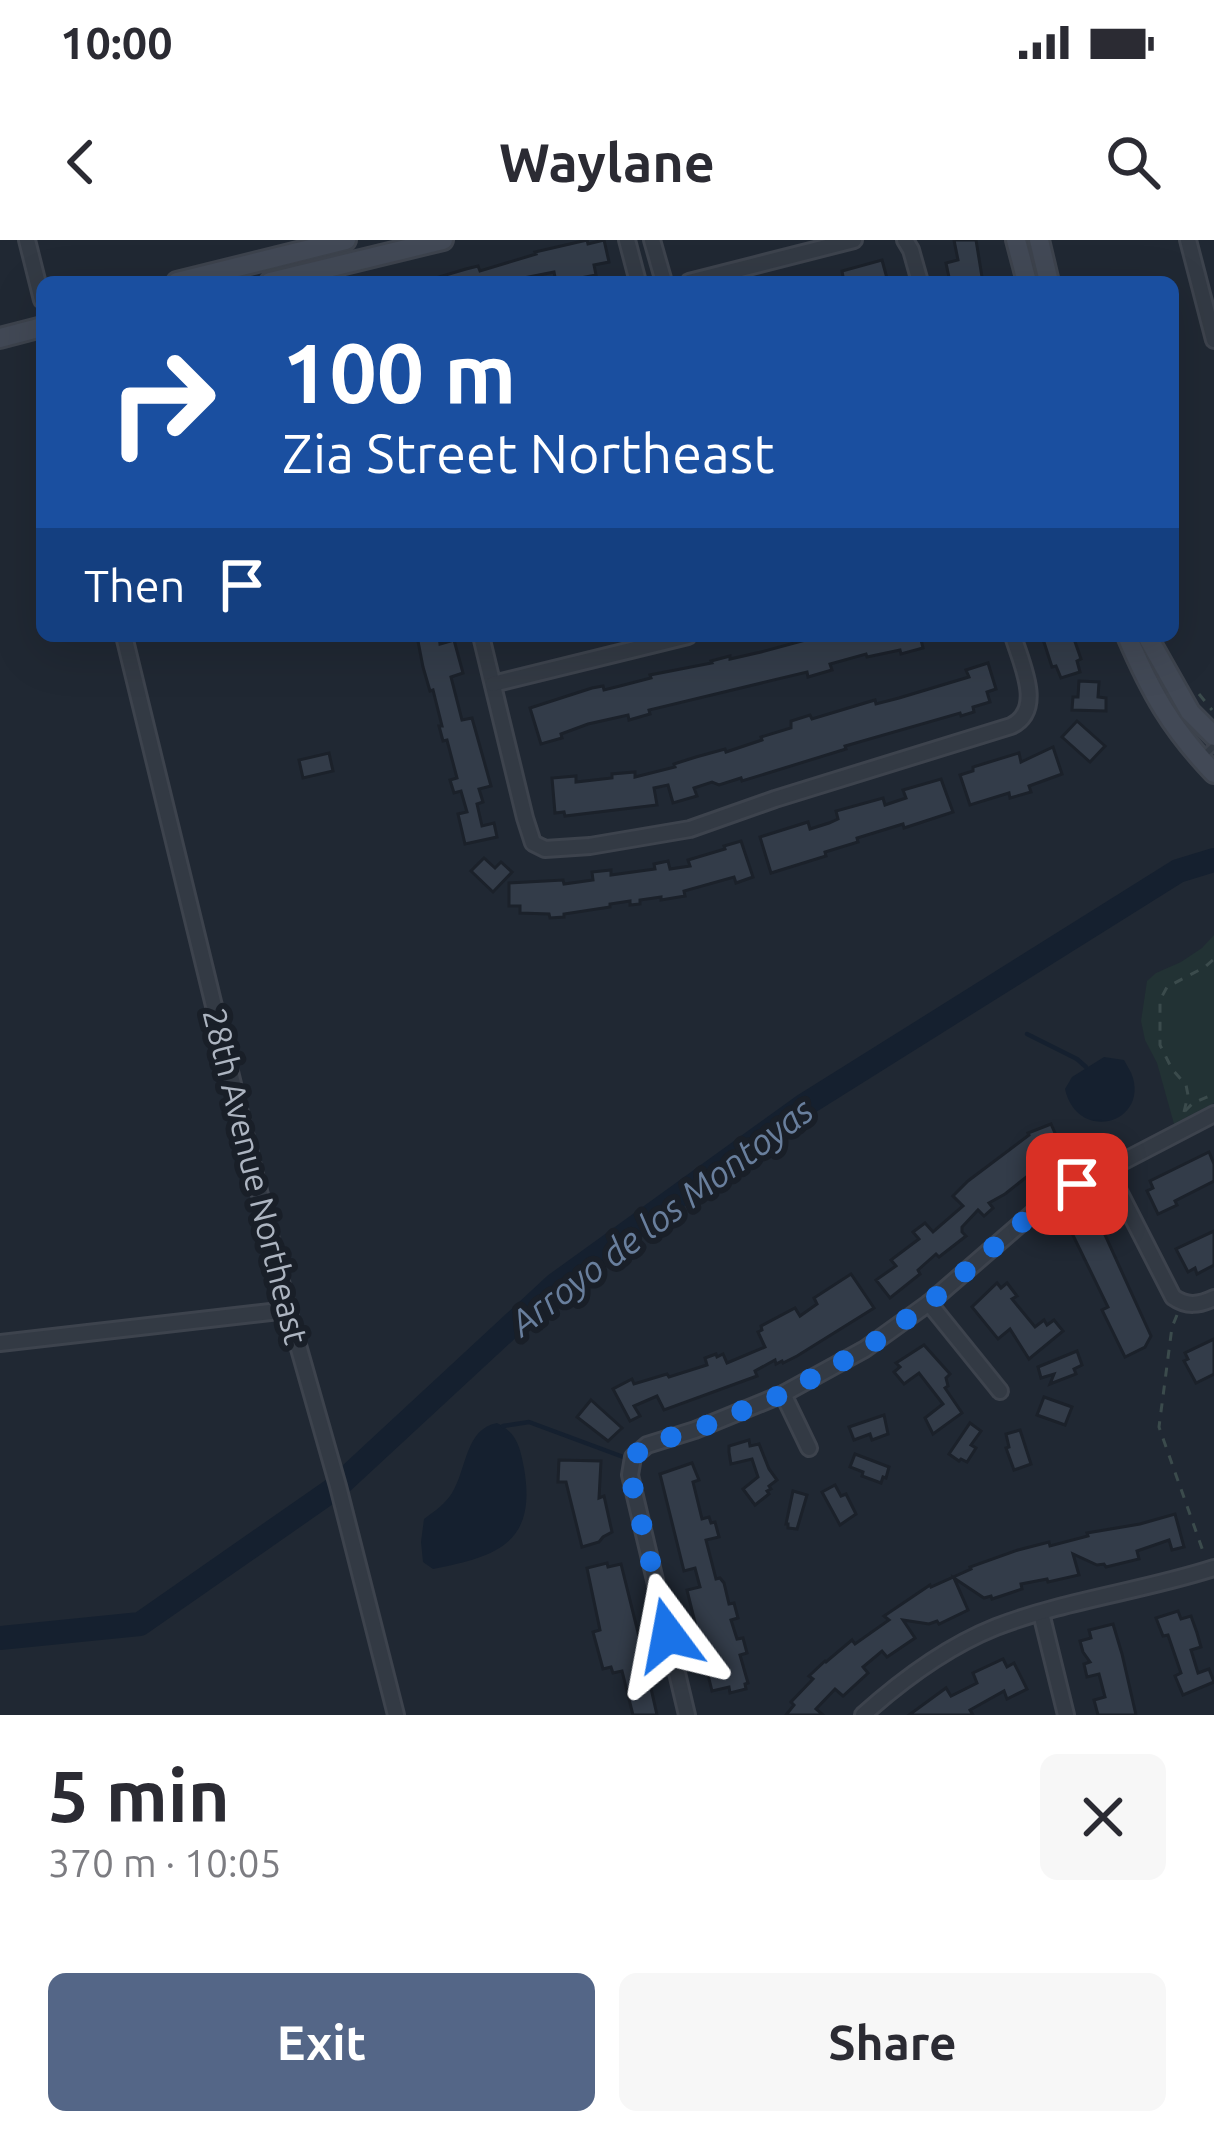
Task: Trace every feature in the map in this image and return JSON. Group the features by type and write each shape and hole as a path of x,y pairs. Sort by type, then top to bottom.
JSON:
{"street":[{"path":"27,240 36,276"},
{"path":"201,276 346,240"},
{"path":"295,276 443,240"},
{"path":"627,240 636,276"},
{"path":"652,240 662,276"},
{"path":"743,276 854,240"},
{"path":"904,240 918,276"},
{"path":"1016,240 1025,276"},
{"path":"1039,240 1048,276"},
{"path":"1188,240 1214,340"},
{"path":"0,338 36,329"},
{"name":"28th Avenue Northeast","path":"125,642 288,1310 396,1715"},
{"path":"483,642 533,843 545,849 690,829 1011,727 1028,712 1015,642"},
{"path":"494,684 651,642"},
{"path":"1130,642 1151,692 1210,759"},
{"path":"1150,642 1190,712 1214,736"},
{"path":"687,1715 630,1466 633,1457 647,1444 783,1394 865,1349 929,1303 1047,1201 1185,1120 1214,1114"},
{"path":"1107,1168 1172,1297 1195,1305 1214,1298"},
{"path":"929,1303 1000,1391"},
{"path":"0,1343 288,1310"},
{"path":"783,1394 809,1448"},
{"path":"863,1715 899,1682 994,1628 1041,1612 1213,1573"},
{"path":"1041,1612 1066,1715"}],"path":[{"path":"1185,1120 1186,1085 1160,1045 1160,1000 1167,987 1214,959"},
{"path":"1185,1120 1195,1102 1214,1094"},
{"path":"1188,1095 1195,1102"},
{"path":"1183,1303 1172,1327 1159,1427 1213,1573"}],"shaded area":[{"path":"1214,935 1214,1103 1174,1124 1141,1021 1147,981 1202,948"}],"water":[{"path":"1104,1057 1124,1060 1134,1094 1130,1107 1120,1116 1095,1121 1072,1106 1065,1089 1072,1077"},
{"path":"497,1423 513,1436 523,1460 526,1493 518,1529 494,1551 433,1569 423,1562 424,1519 452,1493 479,1433"}],"building":[{"path":"604,240 609,262 594,265 596,275 591,276 555,276 554,272 442,276 478,266 480,271 535,252"},
{"path":"954,240 976,240 982,276 949,276 946,263 958,260"},
{"path":"882,260 886,276 843,276 842,271"},
{"path":"418,642 455,642 463,673 451,677 462,720 472,718 491,786 479,789 483,802 477,804 482,826 494,823 497,837 465,844 458,814 467,812 461,791 454,793 450,780 457,778"},
{"path":"798,642 922,642 923,648 901,654 900,650 866,654 830,664 832,670 808,677 807,672 649,710 650,714 629,720 628,715 588,724 541,744 530,708 592,688 603,686 604,690 650,675"},
{"path":"1044,642 1075,642 1080,672 1061,678 1056,666 1052,667"},
{"path":"988,663 996,689 987,692 990,702 973,707 974,712 845,746 742,781 712,782 694,788 697,796 673,803 668,785 654,788 657,805 565,816 555,813 552,778 576,776 576,782 635,772 635,777 675,767 762,740 810,715 812,719 875,700 876,704 969,677 966,670"},
{"path":"1079,681 1099,682 1098,697 1106,698 1106,711 1072,710"},
{"path":"1077,721 1105,746 1090,762 1062,737"},
{"path":"1053,747 1062,774 1029,786 1031,792 1010,798 1009,793 970,805 960,775 1019,753 1021,762"},
{"path":"329,753 333,771 303,778 299,760"},
{"path":"941,779 953,812 857,838 858,842 825,852 826,856 771,873 760,837 808,822 810,829 829,823 838,819 836,811 883,798 885,805 906,798 903,790"},
{"path":"741,841 753,877 736,883 734,877 684,891 685,896 610,904 564,917 520,913 520,906 509,906 509,883 593,880 592,872 611,870 611,875 655,869 654,864 668,861 670,869 690,866 688,860"},
{"path":"484,858 495,868 501,862 512,872 493,892 471,871"},
{"path":"1051,1124 1065,1156 1039,1167 989,1203 993,1208 984,1216 978,1210 962,1227 966,1236 939,1257 936,1254 890,1298 876,1280 896,1266 891,1260 919,1239 913,1232 925,1223 933,1232 963,1206 953,1196 968,1181 1028,1133"},
{"path":"1209,1152 1214,1181 1158,1214 1147,1191 1153,1188 1150,1181"},
{"path":"1085,1213 1093,1215 1105,1235 1151,1336 1145,1347 1125,1357 1102,1310 1108,1307 1067,1223"},
{"path":"1214,1231 1214,1265 1197,1274 1195,1268 1188,1272 1176,1249"},
{"path":"851,1274 874,1308 797,1356 783,1363 775,1360 755,1371 757,1376 664,1410 657,1396 634,1406 640,1416 630,1421 613,1389 632,1379 634,1384 707,1365 705,1358 716,1354 723,1354 727,1363 765,1347 758,1332 761,1326 795,1308 800,1316 817,1304 814,1298"},
{"path":"997,1283 1001,1288 1007,1283 1017,1296 1012,1299 1035,1327 1054,1320 1063,1331 1029,1359 1010,1329 998,1339 972,1307"},
{"path":"1214,1339 1214,1374 1196,1383 1184,1361 1188,1359 1185,1353"},
{"path":"924,1345 950,1374 945,1388 962,1413 933,1434 925,1418 943,1404 919,1373 904,1384 894,1372 900,1367 896,1363"},
{"path":"1077,1351 1082,1365 1074,1369 1076,1374 1050,1384 1054,1374 1041,1378 1038,1367"},
{"path":"1044,1397 1072,1407 1065,1425 1037,1415"},
{"path":"591,1400 622,1428 608,1441 577,1417"},
{"path":"884,1415 888,1434 854,1440 849,1427"},
{"path":"970,1423 981,1431 967,1462 959,1461 949,1454"},
{"path":"1020,1430 1031,1464 1014,1470 1006,1434"},
{"path":"749,1440 750,1446 759,1444 777,1480 755,1505 743,1489 758,1477 752,1459 731,1464 729,1452 729,1446"},
{"path":"855,1454 889,1467 886,1478 881,1483 850,1467"},
{"path":"559,1460 601,1461 599,1498 604,1496 612,1532 599,1542 582,1547 566,1482 558,1482"},
{"path":"692,1463 699,1480 693,1482 702,1519 715,1522 719,1537 706,1540 716,1579 724,1583 729,1604 734,1603 738,1618 731,1620 747,1653 740,1655 746,1689 730,1693 729,1687 712,1691 687,1590 700,1587 695,1568 684,1571 660,1474"},
{"path":"835,1485 841,1496 846,1494 856,1514 840,1525 822,1492"},
{"path":"793,1491 807,1495 797,1529 786,1524"},
{"path":"1175,1514 1184,1547 1172,1550 1169,1540 1137,1551 1139,1559 1106,1567 1073,1554 1079,1575 1021,1584 1022,1589 992,1599 954,1578 968,1610 939,1624 903,1620 915,1638 887,1657 882,1651 863,1667 868,1673 843,1696 835,1689 816,1709 823,1715 786,1715 794,1705 791,1702 813,1679 809,1676 825,1661 889,1620 884,1616 930,1585 1018,1550"},
{"path":"607,1563 608,1567 621,1564 644,1657 640,1665 657,1715 633,1715 622,1671 603,1669 593,1632 600,1630 587,1568"},
{"path":"1178,1611 1181,1619 1191,1616 1197,1633 1201,1647 1191,1650 1198,1673 1209,1669 1214,1682 1183,1695 1168,1635 1163,1636 1156,1618"},
{"path":"1113,1624 1136,1715 1098,1715 1094,1700 1105,1697 1099,1674 1087,1677 1084,1664 1090,1662 1080,1641 1091,1638 1089,1630"},
{"path":"1003,1659 1007,1667 1014,1663 1027,1689 1007,1699 1004,1691 970,1710 973,1715 909,1715 946,1688 951,1696 977,1683 973,1673"}],"waterway":[{"name":"Arroyo de los Montoyas","path":"0,1638 140,1624 338,1486 555,1285 803,1106 1178,871 1214,860"},
{"path":"1027,1034 1086,1067"},
{"path":"503,1426 529,1422 626,1458"}],"route":[{"path":"668,1635 630,1475 638,1451 783,1394 865,1349 929,1303 1047,1201 1077,1184"}]}
